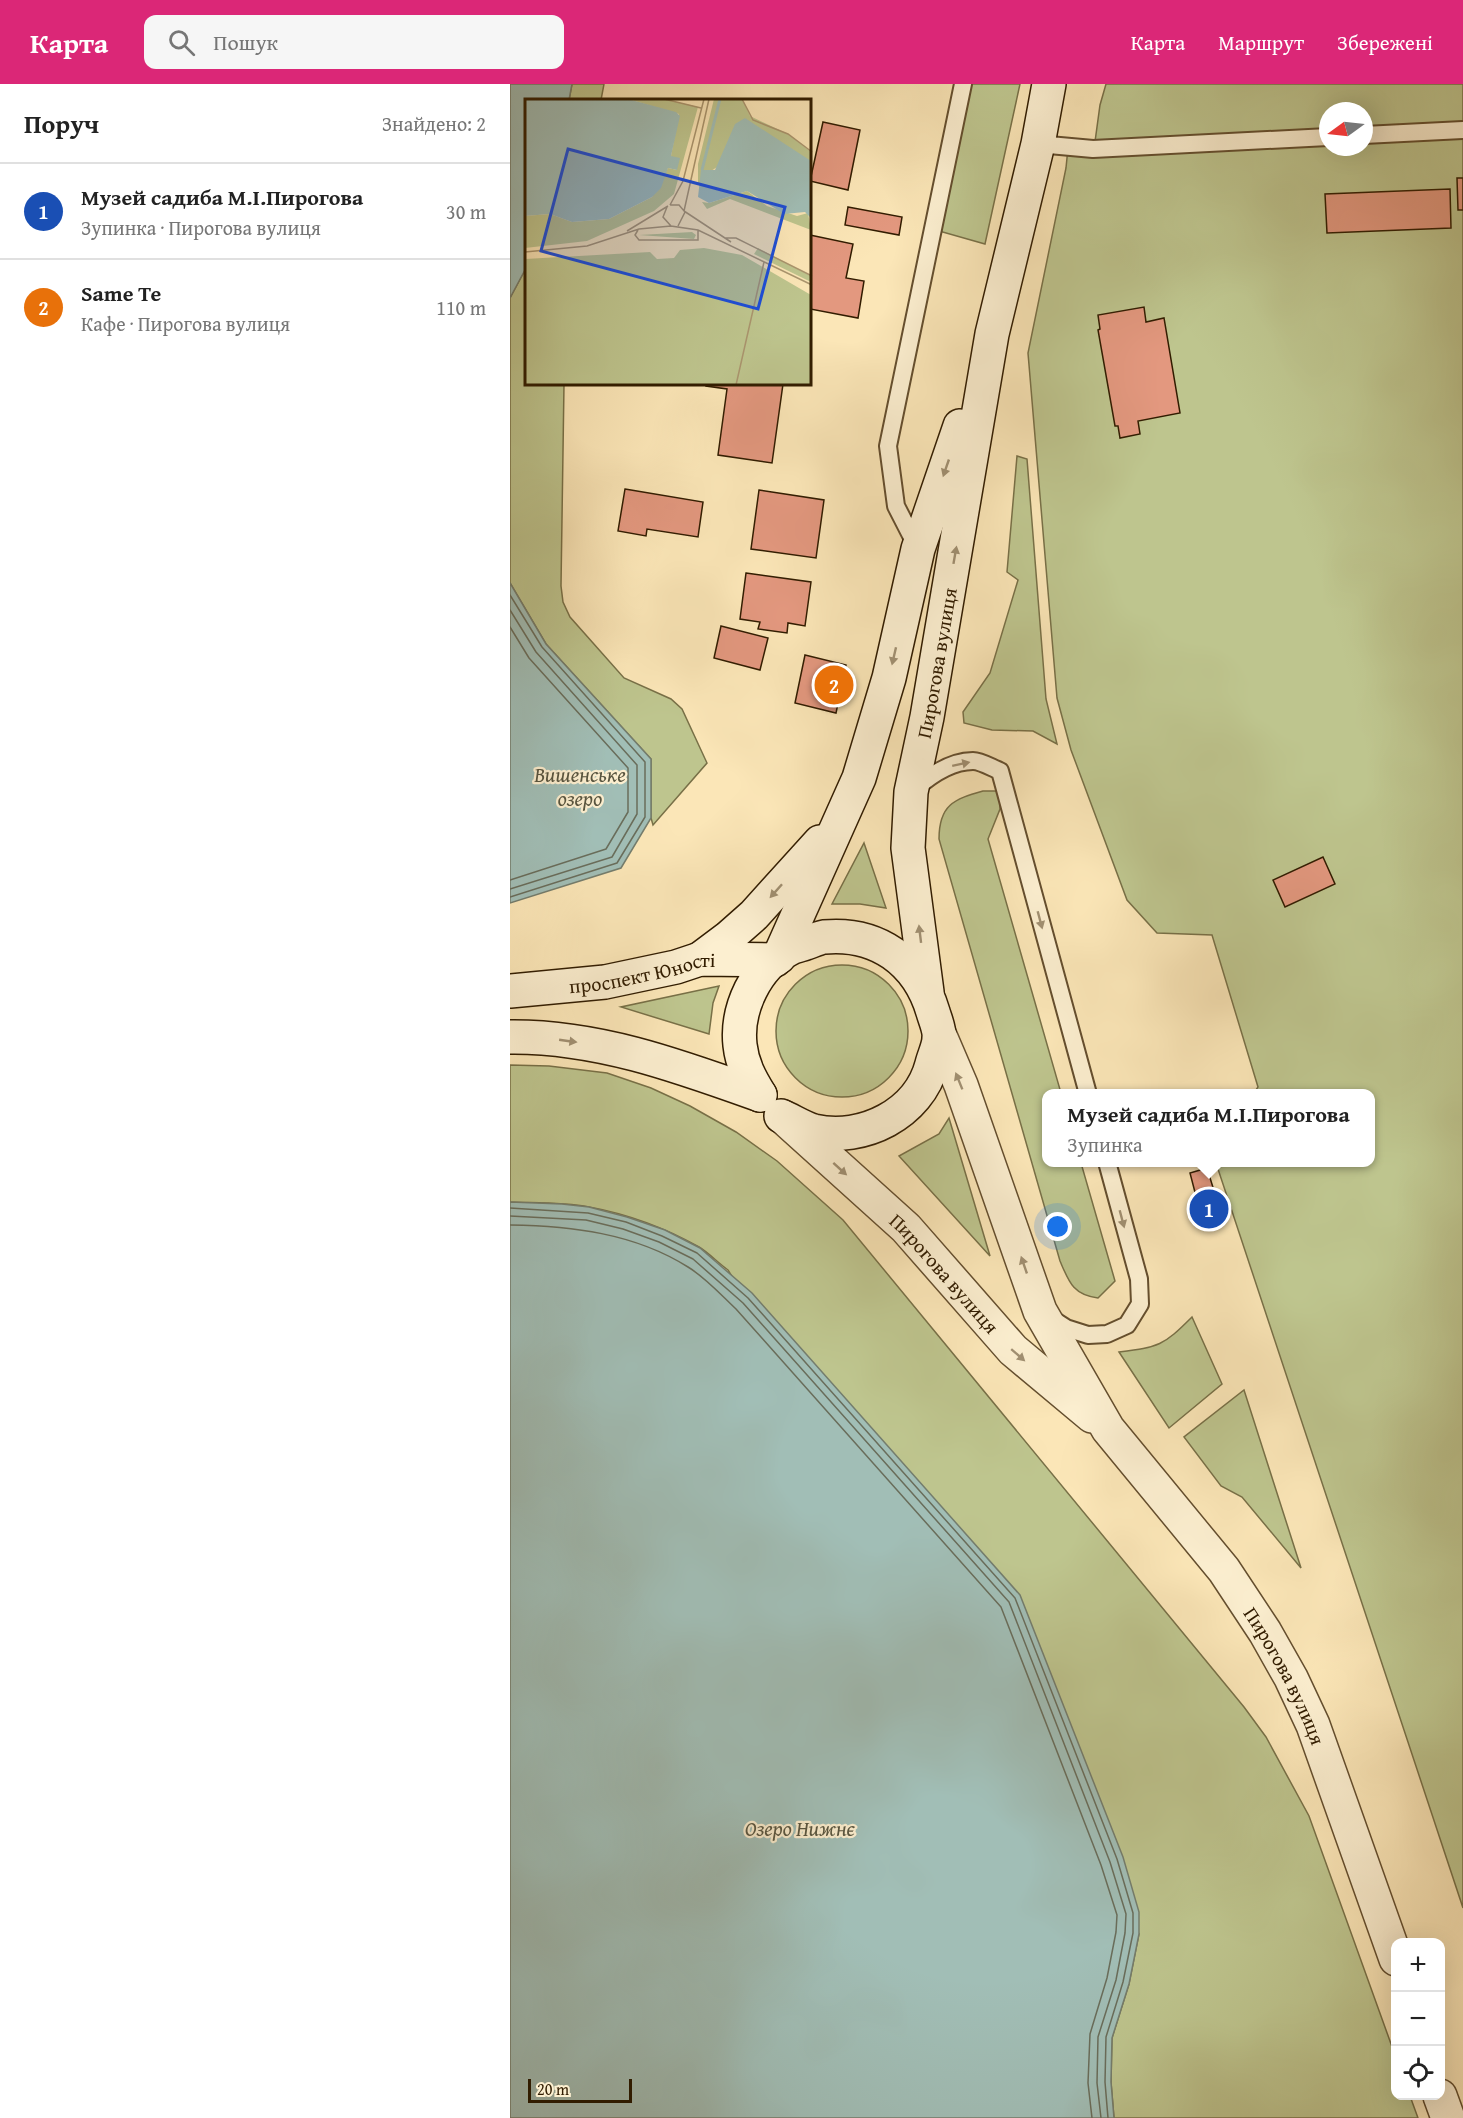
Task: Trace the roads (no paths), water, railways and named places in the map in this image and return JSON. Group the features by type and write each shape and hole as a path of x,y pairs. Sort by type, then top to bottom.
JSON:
{"main road":[{"name":"Пирогова вулиця","path":"927,992 908,848 911,792 927,717 992,334 1038,144 1049,84"},
{"name":"Пирогова вулиця","path":"777,959 859,778 888,678 918,549 992,334"},
{"path":"700,959 754,915 843,816"},
{"path":"510,1037 561,1040 609,1048 664,1063 770,1105 813,1131 848,1134 882,1124 910,1103 929,1074 940,1036 927,992 916,974 890,950 857,938 822,937 789,949 766,967 750,990 741,1016 740,1044 746,1071 770,1105"},
{"name":"проспект Юності","path":"510,991 605,982 676,967 700,959 777,959"},
{"name":"Пирогова вулиця","path":"940,1036 961,1085 1040,1311 1108,1429 1224,1570 1265,1632 1291,1678 1313,1725 1391,1948"},
{"name":"Пирогова вулиця","path":"770,1105 906,1228 1012,1350 1108,1429"},
{"path":"1441,2100 1448,2118"}],"lane":[{"path":"918,549 896,506 888,446 963,84"},
{"path":"1373,134 1463,129"},
{"path":"1038,144 1094,149 1319,137"},
{"path":"911,792 932,774 950,766 974,761 1000,771 1087,1089"},
{"path":"1040,1311 1066,1328 1088,1335 1107,1334 1127,1325 1140,1304 1138,1280 1108,1167"}],"water":[{"path":"510,84 572,84 569,99 525,99 525,270 510,298"},
{"name":"Вишенське озеро","path":"510,583 546,644 651,759 651,818 621,868 510,903"},
{"name":"Озеро Нижнє","path":"510,1202 589,1207 665,1230 700,1248 752,1293 1020,1595 1123,1857 1139,1912 1139,1934 1129,1984 1112,2038 1111,2082 1114,2118 510,2118"}],"place":[{"name":"Same Te","path":"834,685"},
{"name":"Музей садиба М.І.Пирогова","path":"1209,1209"}]}
